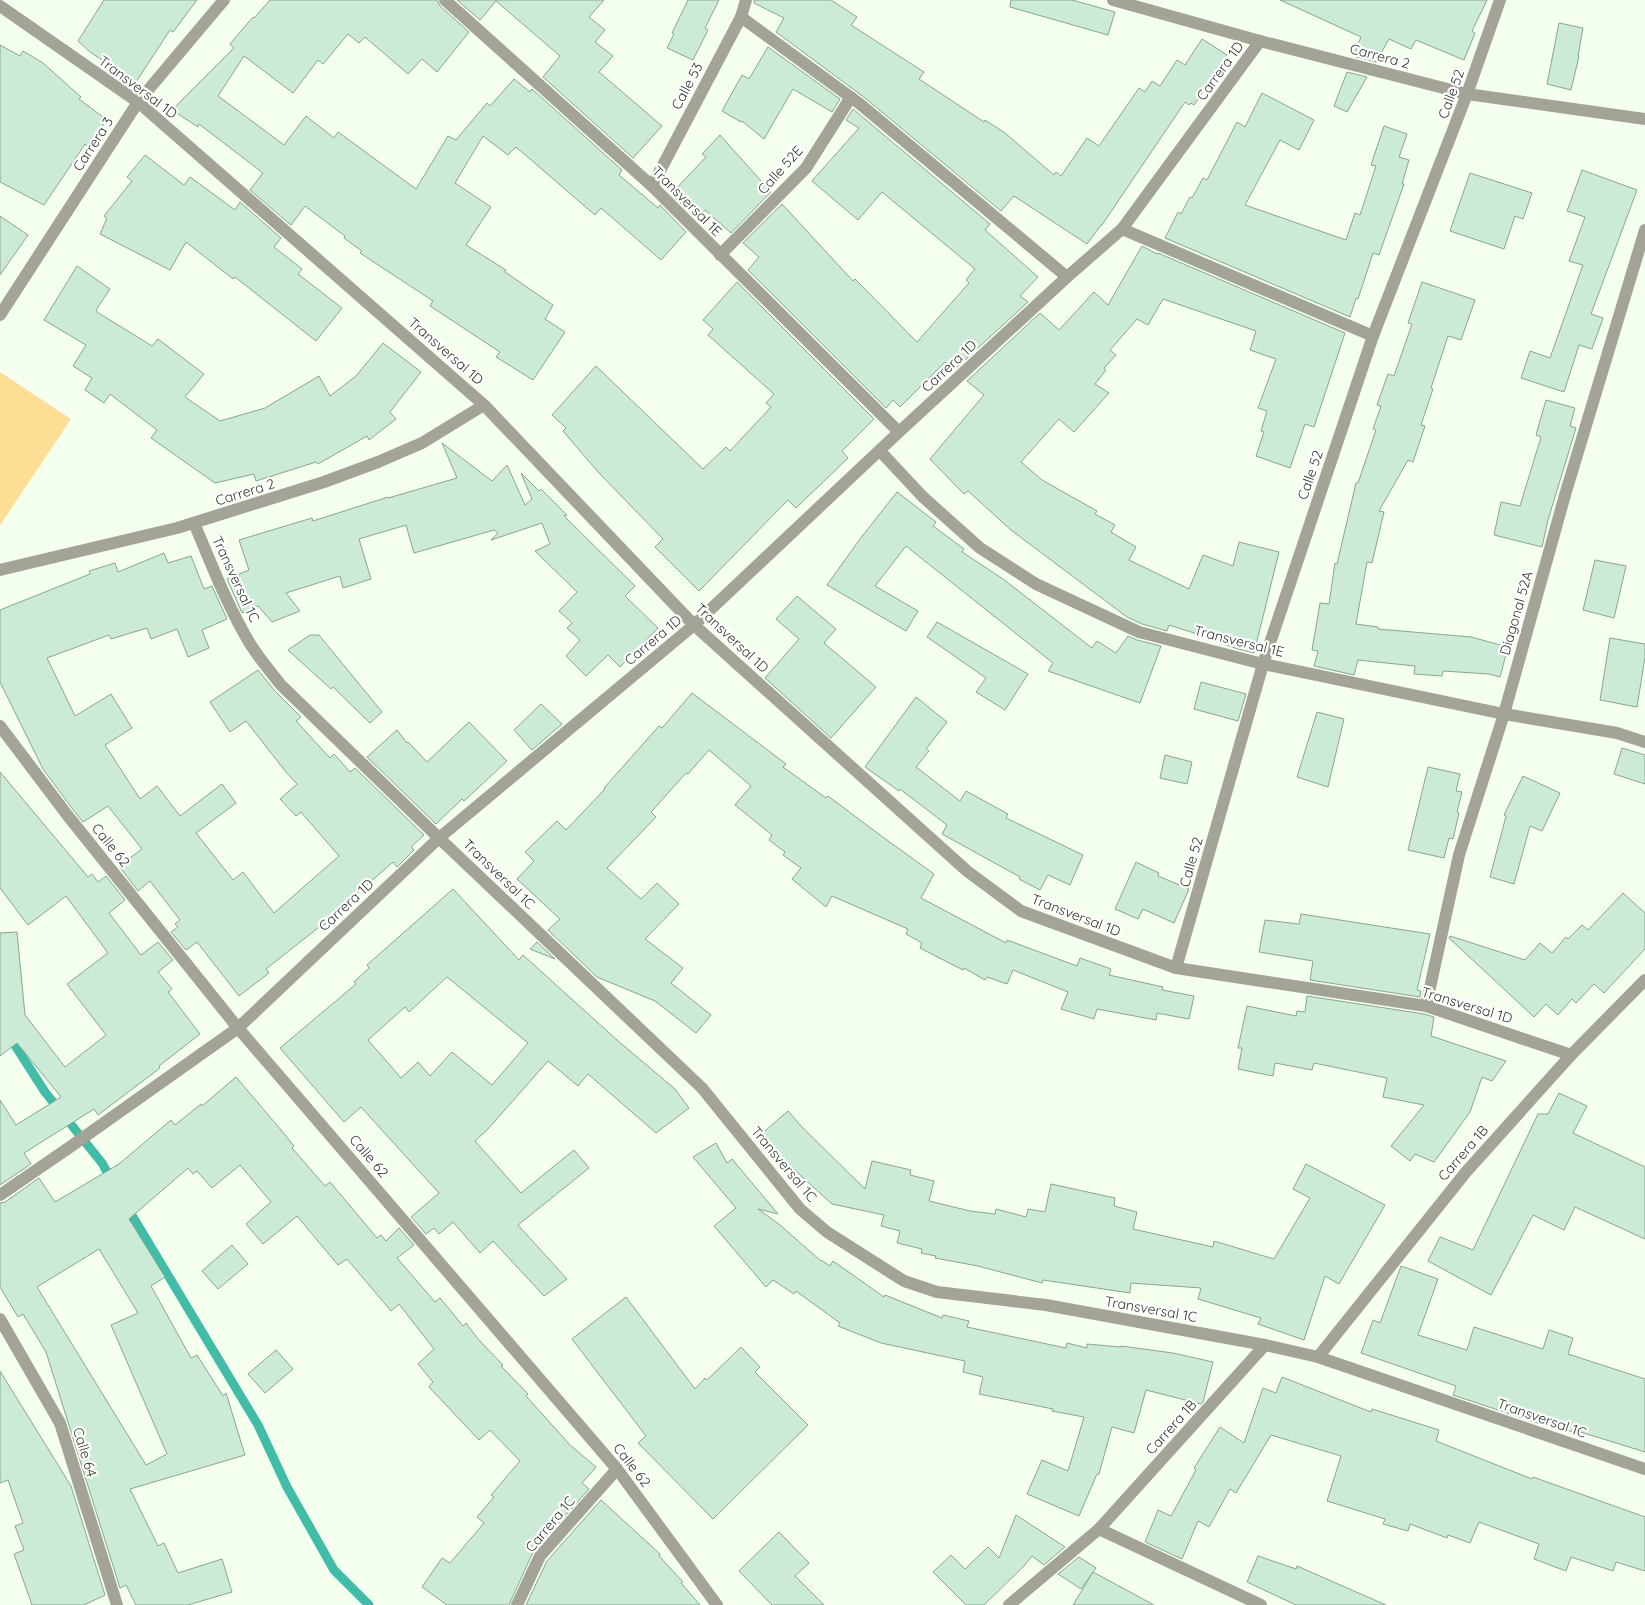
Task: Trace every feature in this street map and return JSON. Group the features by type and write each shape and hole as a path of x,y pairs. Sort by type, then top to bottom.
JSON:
{"street":[{"name":"Carrera 3","path":"0,315 138,102 224,0"},
{"name":"Transversal 1E","path":"445,0 652,186 899,432"},
{"name":"Calle 53","path":"652,186 741,17 746,0"},
{"name":"Carrera 2","path":"1113,0 1260,41 1467,94 1645,118"},
{"name":"Calle 52","path":"1176,968 1263,664 1373,336 1467,94 1500,0"},
{"name":"Transversal 1D","path":"0,6 138,102 484,405 694,625 967,871 1021,911 1176,968 1426,1006 1571,1055"},
{"path":"741,17 851,97 1067,278"},
{"name":"Carrera 1D","path":"0,1195 238,1028 439,838 694,625 899,432 1122,229 1260,41"},
{"name":"Calle 52E","path":"720,255 806,168 851,97"},
{"path":"1122,229 1373,336"},
{"name":"Diagonal 52A","path":"1426,1006 1459,855 1504,714 1568,485 1645,230"},
{"name":"Carrera 2","path":"0,570 194,523 324,482 422,443 484,405"},
{"name":"Transversal 1E","path":"880,451 923,497 980,548 1036,584 1139,632 1263,664 1504,714 1617,733 1645,742"},
{"name":"Transversal 1C","path":"194,523 237,621 249,643 281,685 702,1088 800,1210 827,1232 904,1280 937,1292 1046,1305 1265,1345 1318,1357 1645,1469"},
{"name":"Calle 62","path":"0,726 68,816 238,1028 617,1468 717,1605"},
{"name":"Carrera 1B","path":"1318,1357 1466,1172 1571,1055 1645,980"},
{"name":"Calle 64","path":"0,1319 60,1423 117,1605"},
{"name":"Carrera 1B","path":"1009,1605 1099,1529 1265,1345"},
{"name":"Carrera 1C","path":"517,1605 540,1556 617,1468"},
{"path":"1099,1529 1261,1605"}],"shaded area":[{"path":"0,372 71,419 0,525"}],"building":[{"path":"104,0 197,0 173,32 170,30 136,82 90,52 78,41"},
{"path":"270,0 437,0 440,6 469,32 437,72 422,59 408,74 365,37 359,43 348,34 323,64 318,60 293,93 244,56 218,96 284,145 306,116 334,138 338,132 416,189 448,136 456,140 487,103 490,106 514,79 530,92 532,89 622,170 619,175 658,208 660,205 686,232 661,260 601,208 595,215 516,147 508,155 483,136 455,183 491,207 466,245 506,270 505,272 553,305 545,319 565,332 533,380 496,357 500,352 430,306 433,301 360,253 362,251 344,238 345,236 305,206 291,225 250,190 263,173 199,124 198,127 172,110 234,48 230,44"},
{"path":"457,0 604,0 589,17 605,30 595,42 613,56 599,72 662,126 633,158 543,77 560,56 496,1 480,20"},
{"path":"688,0 719,0 705,28 708,30 693,60 667,48"},
{"path":"754,0 831,0 857,17 851,25 924,72 919,79 984,122 985,120 1005,133 1054,175 1056,172 1061,176 1087,138 1099,146 1139,88 1145,92 1152,81 1160,86 1177,60 1185,65 1202,39 1227,55 1194,105 1191,103 1189,105 1185,102 1102,225 1087,244 1014,196 1001,211 865,98 776,32 784,18 754,3"},
{"path":"1011,0 1072,0 1115,12 1108,35 1010,7"},
{"path":"1280,0 1487,0 1472,31 1475,33 1464,60 1416,40 1411,49 1389,39 1376,62 1353,56 1361,37"},
{"path":"1559,23 1583,28 1571,90 1547,84"},
{"path":"0,45 20,56 23,51 43,63 81,97 79,99 107,120 87,146 85,144 44,205 0,182"},
{"path":"768,47 840,99 832,112 793,89 764,139 742,121 722,111 742,75 749,79"},
{"path":"1347,72 1367,77 1347,112 1334,106"},
{"path":"1262,93 1314,120 1299,150 1280,140 1245,205 1346,240 1355,213 1360,215 1376,166 1371,165 1384,126 1407,134 1399,157 1409,160 1402,184 1404,184 1379,255 1373,253 1350,317 1165,238 1178,212 1181,214 1203,178 1207,180 1237,122 1245,127"},
{"path":"853,109 990,224 985,230 1038,277 1020,296 1028,302 954,370 945,362 900,407 893,400 886,408 748,270 759,257 743,243 782,204 853,281 855,279 917,342 969,283 966,280 975,269 882,192 858,220 812,181 859,128 846,120"},
{"path":"720,135 771,192 731,233 705,210 697,219 671,194 706,157 702,154"},
{"path":"145,155 184,185 190,177 235,210 240,202 281,238 274,247 302,269 298,274 342,308 316,341 235,277 233,279 186,242 170,270 100,234 107,218 104,216 132,181 127,177"},
{"path":"1582,170 1637,190 1591,314 1603,318 1592,349 1579,345 1564,392 1521,378 1530,351 1550,358 1583,265 1569,261 1585,217 1567,211"},
{"path":"1470,173 1532,193 1523,219 1515,216 1504,249 1450,231"},
{"path":"0,216 28,235 0,275"},
{"path":"1142,246 1345,333 1314,427 1305,424 1290,468 1256,456 1264,432 1261,431 1267,411 1258,408 1276,359 1250,350 1256,331 1163,299 1148,325 1137,319 1110,350 1116,355 1104,368 1106,370 1095,384 1109,393 1074,432 1059,419 1021,462 1042,480 1097,511 1095,514 1115,525 1111,532 1136,547 1129,560 1189,589 1203,555 1233,566 1239,542 1279,552 1254,653 1169,625 1167,631 1142,624 1127,617 1011,530 968,491 964,494 930,459 984,395 967,381 1040,313 1059,330 1094,292 1108,305"},
{"path":"77,266 110,289 96,310 97,312 152,346 158,339 204,374 185,397 220,421 265,408 319,376 330,396 356,376 383,343 421,372 390,412 396,419 369,440 367,436 318,464 316,462 256,481 254,474 215,483 151,438 157,430 110,394 104,403 85,390 92,378 73,366 86,345 44,320"},
{"path":"737,282 874,419 842,451 848,458 796,508 788,500 699,591 655,547 663,539 598,472 563,431 566,428 552,415 596,366 703,469 726,447 730,451 771,407 766,403 774,394 708,335 713,329 703,320"},
{"path":"1422,282 1475,300 1461,340 1448,336 1431,388 1433,389 1421,425 1425,426 1413,462 1408,460 1379,511 1384,512 1372,563 1367,562 1356,624 1378,627 1378,629 1471,637 1508,647 1500,677 1489,674 1443,671 1442,676 1414,674 1415,666 1358,660 1354,675 1314,666 1318,651 1312,650 1320,603 1329,604 1335,563 1337,564 1356,483 1358,483 1376,430 1373,429 1381,406 1377,405 1388,374 1394,376 1412,324 1408,323"},
{"path":"1546,400 1575,408 1570,426 1576,428 1548,520 1542,547 1494,535 1501,502 1520,506 1541,437 1536,435"},
{"path":"442,443 492,481 507,465 525,505 532,499 521,473 539,491 541,489 567,515 564,516 635,586 625,596 658,628 620,667 608,655 586,676 566,656 580,640 567,628 572,623 559,611 577,592 535,551 550,544 542,523 491,540 498,533 494,530 414,553 406,525 359,539 371,579 343,588 340,576 286,593 300,611 272,622 258,606 242,613 227,579 249,570 239,540 312,518 313,521 388,497 457,478"},
{"path":"897,492 936,522 933,526 964,549 962,552 1003,579 1092,648 1097,641 1116,653 1128,636 1161,646 1140,703 1048,671 1053,663 906,546 875,586 918,611 906,631 827,585"},
{"path":"164,553 168,563 191,556 204,589 212,586 227,619 202,630 209,648 188,657 177,629 151,639 147,628 111,639 109,635 47,658 75,716 111,694 132,728 105,745 140,799 157,786 180,816 222,784 236,803 196,833 233,880 243,872 274,913 339,856 301,812 296,816 280,799 297,784 246,721 230,732 210,702 258,670 275,691 301,717 296,721 330,758 334,754 350,772 355,768 424,835 411,847 414,850 397,867 393,862 324,925 266,969 269,973 239,996 197,942 186,950 171,932 178,927 175,924 180,920 150,881 138,891 119,866 142,849 108,806 83,822 74,811 43,769 0,682 0,610 90,574 89,571 115,563 118,572"},
{"path":"1595,560 1626,566 1614,618 1583,610"},
{"path":"797,596 836,629 824,643 876,687 831,738 765,678 799,639 776,619"},
{"path":"937,622 1028,674 1005,710 976,692 986,678 927,637"},
{"path":"310,635 319,635 382,712 370,723 333,687 331,689 288,650"},
{"path":"1610,638 1645,644 1645,657 1637,707 1600,700"},
{"path":"1201,682 1246,694 1238,721 1194,709"},
{"path":"692,693 786,764 783,767 826,798 828,796 934,874 921,898 1006,943 1007,940 1077,966 1080,958 1111,969 1109,975 1163,987 1162,990 1194,996 1189,1019 1157,1013 1156,1020 1097,1009 1094,1019 1061,1009 1068,992 1013,970 1007,984 987,977 985,980 920,948 922,943 906,934 908,929 832,896 826,907 792,879 801,868 783,855 785,852 769,840 772,835 735,805 751,786 709,750 651,812 656,817 607,868 641,899 657,883 679,904 645,939 683,968 671,983 711,1015 696,1033 655,1001 597,977 548,930 560,919 517,879 534,861 525,852 557,821 566,830 605,789 659,726 662,728"},
{"path":"916,697 947,722 926,749 929,751 916,767 960,801 966,791 1008,814 1006,818 1083,855 1070,885 1048,875 1040,890 1019,879 1020,877 942,834 947,825 900,789 899,791 865,767"},
{"path":"541,704 562,724 532,750 514,730"},
{"path":"1317,712 1344,719 1328,787 1297,777"},
{"path":"469,722 507,761 436,824 367,757 397,730 407,743 427,762"},
{"path":"1622,748 1645,755 1645,784 1614,774"},
{"path":"1165,755 1192,762 1187,784 1160,778"},
{"path":"1428,767 1460,774 1456,791 1462,792 1457,812 1459,813 1453,839 1449,838 1444,858 1408,850"},
{"path":"0,772 88,877 92,874 98,882 106,876 125,900 109,913 141,955 158,942 173,960 158,972 172,989 168,992 200,1034 159,1066 160,1068 98,1115 94,1109 24,1153 31,1164 0,1185 0,1100 16,1125 61,1097 17,1043 0,1056 0,933 17,932 25,1015 65,1067 106,1035 67,984 108,953 66,896 28,925 0,888"},
{"path":"1523,776 1560,793 1542,831 1530,826 1514,884 1490,877 1506,816 1504,815"},
{"path":"1136,862 1159,873 1158,876 1189,889 1174,923 1143,909 1138,919 1115,909"},
{"path":"453,889 519,960 523,955 617,1040 675,1089 689,1108 656,1133 588,1074 578,1086 548,1061 488,1129 475,1141 521,1193 574,1150 589,1168 518,1225 567,1279 544,1296 493,1241 480,1253 453,1222 439,1234 434,1228 426,1234 411,1217 439,1193 361,1107 344,1122 280,1048 356,984 354,982 369,968 367,965","holes":["447,977 528,1043 492,1085 452,1052 430,1076 418,1062 401,1078 368,1040 405,1007 409,1012"]},
{"path":"1623,893 1645,913 1645,949 1604,993 1594,984 1576,1003 1572,999 1558,1015 1546,1004 1534,1017 1449,938 1450,936 1525,960 1540,943 1552,953 1566,937 1568,939 1582,925 1588,930"},
{"path":"1301,914 1430,934 1417,990 1421,991 1420,997 1310,980 1313,961 1259,952 1265,920 1299,924"},
{"path":"537,942 555,959 530,949"},
{"path":"1307,996 1434,1017 1431,1036 1506,1061 1492,1081 1482,1077 1470,1112 1434,1162 1415,1154 1410,1161 1391,1146 1424,1105 1383,1097 1387,1078 1314,1063 1312,1070 1275,1063 1273,1076 1238,1069 1242,1048 1238,1048 1247,1006 1296,1016 1297,1011 1305,1012"},
{"path":"236,1077 294,1146 292,1148 325,1186 330,1182 377,1238 381,1235 386,1241 399,1228 414,1245 397,1258 435,1302 440,1298 463,1326 466,1323 478,1339 503,1365 501,1366 528,1394 526,1396 570,1445 596,1467 582,1483 589,1489 533,1552 509,1605 447,1605 422,1587 442,1558 450,1563 484,1523 477,1517 494,1497 491,1495 520,1461 490,1430 479,1440 429,1387 433,1382 418,1364 434,1349 399,1304 391,1311 347,1259 338,1265 297,1216 263,1244 246,1224 271,1202 240,1165 212,1188 197,1171 193,1174 188,1168 129,1219 165,1277 151,1286 191,1358 197,1355 223,1396 226,1393 245,1455 130,1489 158,1546 164,1543 178,1573 222,1559 232,1592 188,1605 136,1605 126,1585 120,1588 46,1352 23,1314 18,1317 0,1287 0,1203 5,1202 39,1178 55,1202 119,1164 171,1120 175,1125 201,1104 202,1106","holes":["99,1249 138,1313 111,1325 167,1454 146,1465 37,1287"]},
{"path":"1559,1093 1587,1106 1573,1133 1645,1167 1645,1239 1575,1207 1564,1230 1533,1215 1491,1295 1428,1261 1440,1237 1473,1250 1538,1114 1548,1114"},
{"path":"788,1111 865,1189 872,1161 911,1170 910,1175 934,1181 929,1201 970,1211 995,1214 996,1209 1026,1217 1028,1209 1045,1212 1051,1184 1115,1198 1114,1206 1137,1212 1133,1229 1213,1247 1214,1241 1274,1259 1310,1198 1293,1189 1306,1164 1385,1205 1339,1284 1325,1276 1304,1340 1258,1324 1261,1318 1198,1299 1201,1288 1131,1283 1130,1293 1043,1280 1042,1283 978,1266 935,1258 936,1256 921,1253 922,1249 897,1243 900,1231 881,1226 884,1215 832,1204 758,1137"},
{"path":"716,1143 727,1163 732,1159 778,1214 758,1209 780,1225 821,1261 830,1266 833,1261 884,1297 885,1295 942,1318 943,1315 969,1321 967,1327 1066,1348 1067,1343 1087,1348 1087,1344 1121,1346 1173,1353 1213,1362 1203,1402 1201,1404 1146,1390 1134,1433 1112,1427 1099,1474 1097,1474 1079,1516 1027,1494 1042,1460 1068,1471 1084,1417 979,1394 983,1377 963,1372 965,1361 881,1343 838,1326 840,1323 796,1291 794,1294 773,1280 766,1287 714,1226 736,1208 693,1157"},
{"path":"232,1245 248,1264 218,1289 202,1271"},
{"path":"1401,1266 1438,1279 1418,1335 1467,1350 1474,1327 1543,1349 1549,1330 1573,1338 1568,1354 1645,1379 1645,1452 1574,1430 1573,1432 1546,1424 1546,1426 1453,1395 1456,1386 1361,1353 1373,1320 1380,1323"},
{"path":"626,1297 695,1389 741,1347 760,1367 755,1372 808,1425 713,1519 638,1443 646,1436 572,1339"},
{"path":"276,1350 293,1369 265,1393 248,1374"},
{"path":"0,1371 71,1486 105,1595 84,1605 32,1605 14,1554 24,1550 15,1526 23,1523 8,1480 0,1483"},
{"path":"1282,1377 1371,1412 1372,1409 1439,1430 1436,1441 1532,1479 1533,1477 1645,1517 1645,1571 1616,1562 1613,1571 1571,1557 1566,1571 1534,1559 1539,1544 1479,1522 1470,1543 1448,1535 1447,1538 1410,1524 1408,1531 1383,1524 1385,1519 1327,1501 1341,1456 1271,1435 1236,1493 1230,1489 1209,1527 1198,1521 1182,1559 1145,1542 1158,1510 1171,1516 1196,1470 1194,1468 1220,1427 1244,1443 1263,1388 1276,1393"},
{"path":"601,1500 660,1554 659,1556 683,1582 681,1583 700,1605 526,1605 547,1561"},
{"path":"1016,1515 1065,1547 1044,1565 1032,1556 984,1605 966,1605 933,1572 951,1555 965,1569 988,1547 999,1558"},
{"path":"779,1532 809,1563 795,1576 824,1605 772,1605 739,1571"},
{"path":"1258,1556 1296,1569 1297,1566 1386,1605 1296,1605 1247,1582"},
{"path":"1079,1557 1096,1568 1081,1589 1058,1574"},
{"path":"1093,1572 1154,1605 1073,1605"}],"waterway":[{"path":"0,1022 45,1092 102,1163 112,1181"},
{"path":"127,1207 258,1425 287,1487 334,1570 369,1605"}]}
